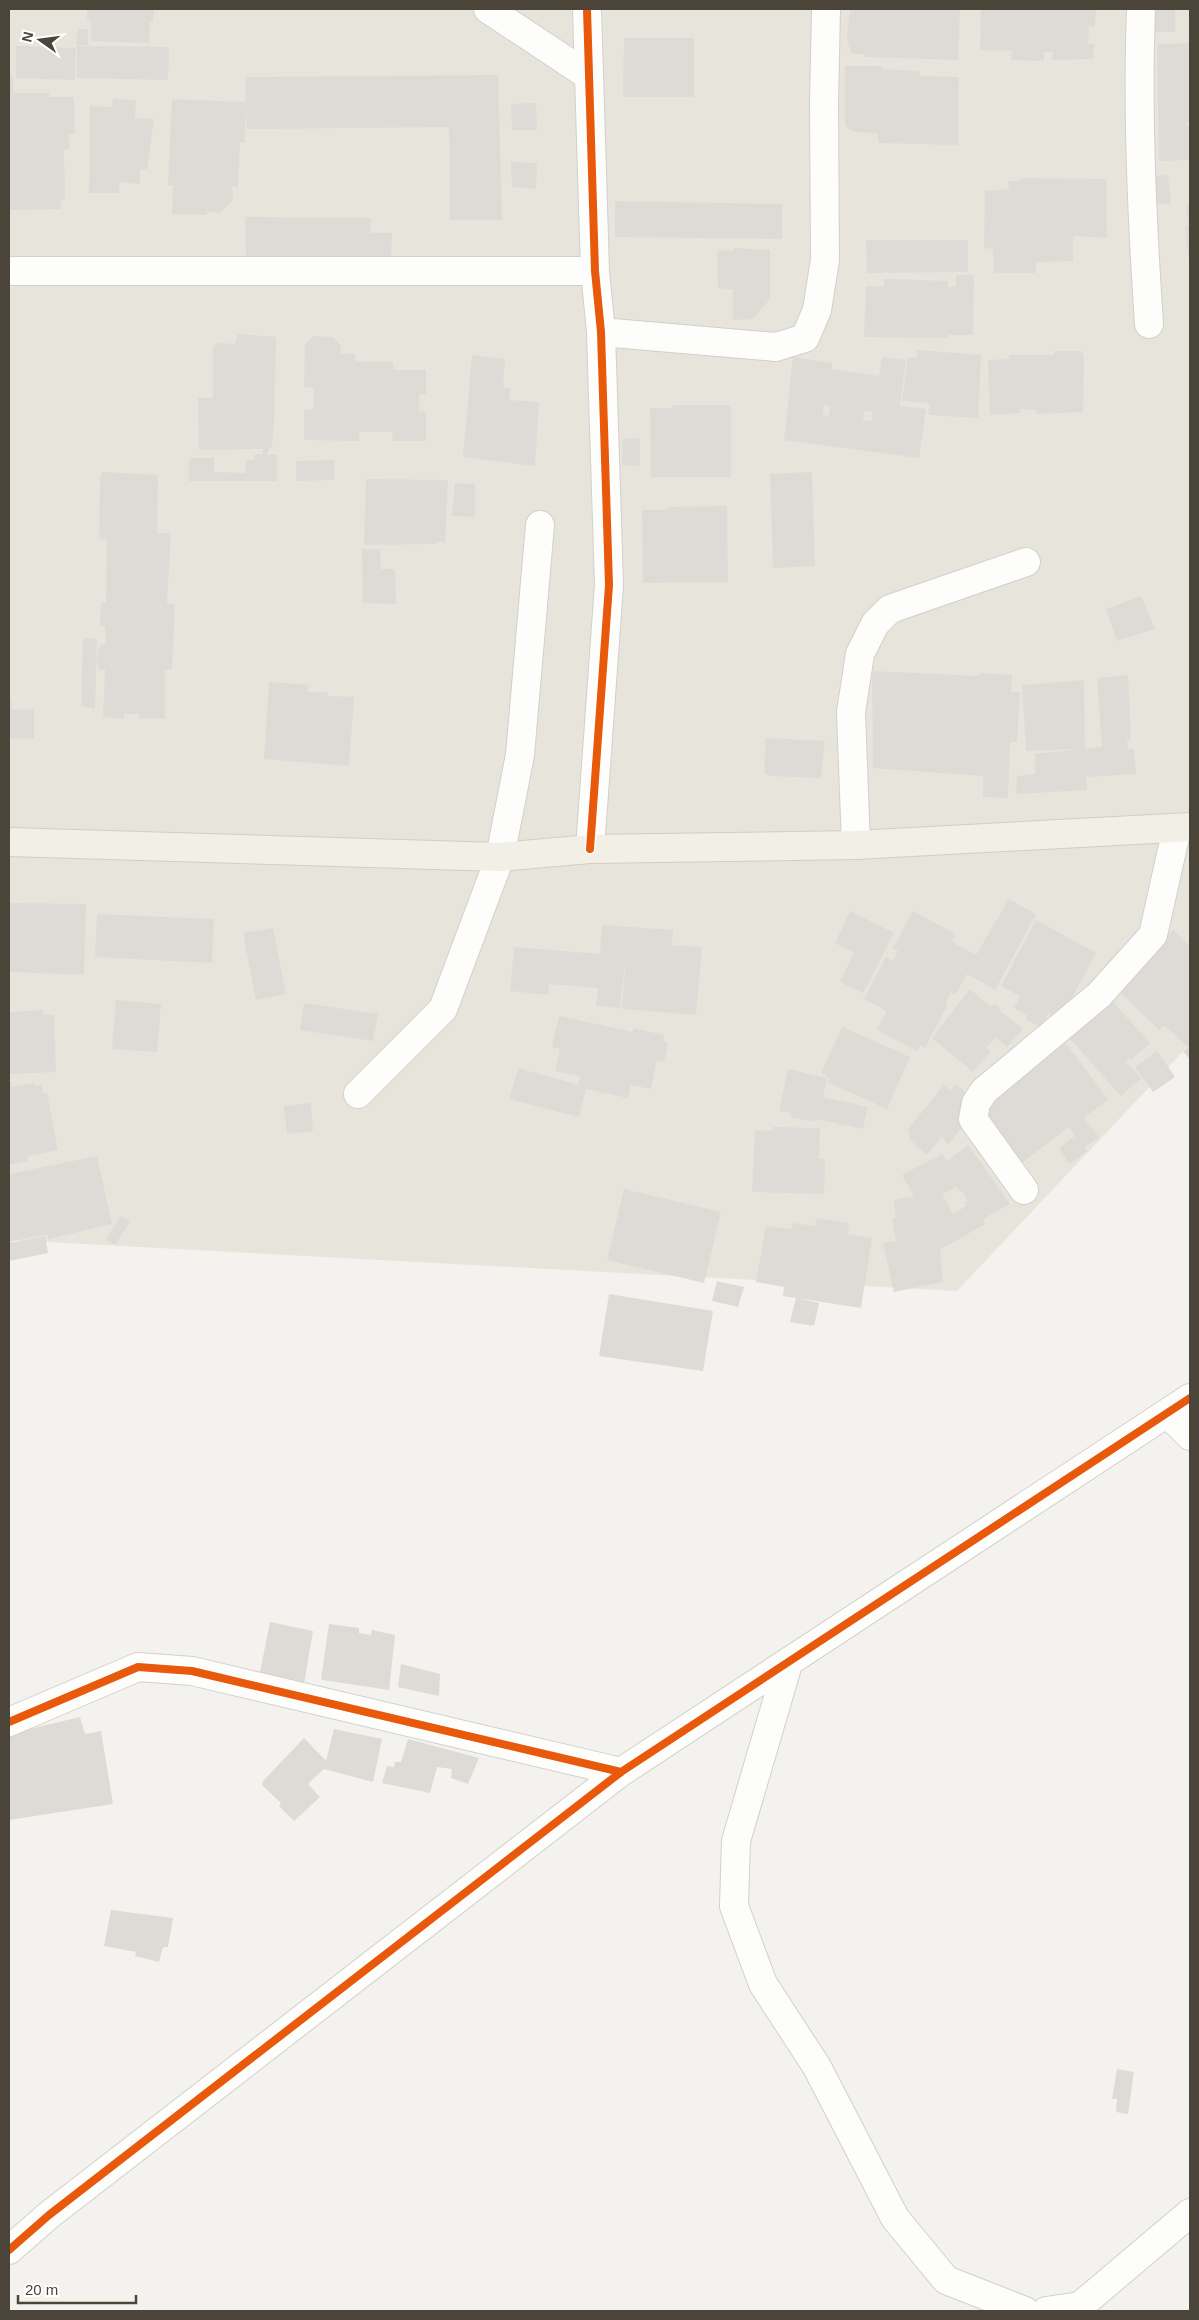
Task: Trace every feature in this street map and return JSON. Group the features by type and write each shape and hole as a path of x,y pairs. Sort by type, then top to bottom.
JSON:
{"main road":[{"path":"9,842 500,857 590,849 856,845 1184,827"}],"street":[{"path":"488,9 589,76"},
{"path":"587,9 595,270 601,332 609,585 590,849"},
{"path":"601,332 776,347 805,338 818,310 824,260 826,9"},
{"path":"1142,9 1139,71 1142,231 1149,324"},
{"path":"9,271 595,270"},
{"path":"358,1094 443,1010 500,857 520,755 540,525"},
{"path":"856,845 851,712 860,654 875,624 890,609 1026,562"},
{"path":"1024,1190 973,1119 976,1103 984,1091 1100,995 1153,935 1184,827"},
{"path":"9,2250 57,2208 621,1772 1190,1398"},
{"path":"1168,1414 1190,1436"},
{"path":"788,1664 736,1841 734,1906 763,1984 817,2068 895,2218 946,2280 1025,2311"},
{"path":"9,1722 138,1667 192,1671 621,1772"},
{"path":"1046,2311 1080,2306 1190,2213"}],"shaded area":[{"path":"9,9 1190,9 1190,1044 957,1291 9,1240"}],"building":[{"path":"87,9 154,9 153,22 150,22 149,43 91,41 91,21 87,20"},
{"path":"850,9 960,9 958,60 865,57 865,54 854,54 850,51 847,36"},
{"path":"981,9 1096,9 1095,27 1089,26 1088,44 1094,44 1093,59 1052,60 1053,52 1044,52 1044,61 1011,60 1012,51 980,50"},
{"path":"1150,9 1175,9 1175,32 1150,32"},
{"path":"78,29 88,29 88,45 76,45"},
{"path":"624,38 694,38 694,97 623,97"},
{"path":"1190,43 1190,123 1186,123 1186,126 1190,126 1190,160 1159,161 1157,44"},
{"path":"16,46 76,48 75,80 16,78"},
{"path":"77,46 169,47 168,80 77,78"},
{"path":"845,66 882,66 883,69 919,71 920,76 959,77 958,145 879,143 877,133 856,132 848,129 845,124"},
{"path":"498,75 502,220 450,220 449,127 247,129 246,105 245,142 240,143 238,188 232,186 233,200 220,213 207,211 207,215 172,214 173,186 168,185 172,99 246,102 245,77"},
{"path":"9,76 13,76 13,95 9,95"},
{"path":"14,93 49,93 49,97 74,97 75,134 69,134 69,149 64,150 65,200 61,200 61,209 9,210 9,95 14,95"},
{"path":"113,99 136,100 135,118 154,119 147,169 140,169 140,184 119,182 119,193 89,193 90,106 112,107"},
{"path":"536,103 537,130 512,130 511,104"},
{"path":"511,162 537,163 536,189 512,187"},
{"path":"1168,175 1171,204 1157,204 1155,176"},
{"path":"1019,178 1106,179 1107,238 1073,236 1073,261 1037,262 1035,273 994,273 993,249 984,248 985,191 1009,189 1008,181 1020,181"},
{"path":"615,201 782,204 782,239 615,237"},
{"path":"1190,205 1189,261 1185,226 1188,226 1186,206"},
{"path":"245,217 371,218 370,233 392,233 391,261 246,257"},
{"path":"866,240 968,240 968,272 867,273"},
{"path":"734,248 770,250 770,299 753,319 733,320 733,290 718,288 717,253 719,250 734,251"},
{"path":"956,275 974,275 973,335 948,335 948,338 864,337 866,286 884,287 884,279 948,281 948,287 956,287"},
{"path":"238,334 276,337 272,448 269,448 267,455 277,454 277,481 189,481 189,461 192,458 214,458 214,472 245,473 247,460 254,461 255,454 263,454 263,449 199,450 198,398 213,398 213,347 217,343 235,344"},
{"path":"314,336 333,337 341,346 340,353 355,354 356,361 393,362 394,370 426,370 426,394 419,394 419,411 426,412 426,441 393,441 392,432 359,432 359,441 304,440 304,409 313,410 314,388 304,387 305,344"},
{"path":"917,350 981,355 978,418 928,415 930,403 902,401 908,357 917,358"},
{"path":"1054,351 1081,351 1084,355 1083,412 1037,414 1036,410 1020,409 1020,413 990,415 988,360 1009,359 1009,355 1054,355"},
{"path":"472,355 505,359 503,387 511,388 509,400 539,402 535,466 463,457"},
{"path":"793,357 832,363 832,369 879,376 882,357 906,360 900,406 926,409 919,458 784,440","holes":["824,405 830,406 829,416 823,415","864,411 872,412 872,421 863,420"]},
{"path":"672,405 731,405 731,477 651,477 650,408 673,408"},
{"path":"640,438 640,466 622,465 623,439"},
{"path":"335,460 334,480 296,481 296,461"},
{"path":"103,472 158,475 157,533 171,533 167,603 175,604 172,669 165,670 165,719 139,718 139,714 124,714 124,719 103,717 105,669 99,671 97,658 100,645 106,643 105,626 100,625 101,603 106,602 107,540 99,539 100,476"},
{"path":"812,472 815,566 773,568 770,474"},
{"path":"366,479 448,480 445,543 438,541 436,544 364,545"},
{"path":"455,483 475,484 475,517 452,516"},
{"path":"727,506 728,582 643,583 642,510 668,510 668,507"},
{"path":"362,549 380,549 381,569 395,569 396,604 363,603"},
{"path":"1141,596 1155,629 1117,641 1106,609"},
{"path":"83,638 97,639 95,709 81,706"},
{"path":"872,671 979,676 980,673 1012,675 1011,692 1020,692 1017,742 1010,742 1008,798 983,797 983,776 873,768"},
{"path":"1128,675 1131,740 1127,740 1128,749 1134,749 1136,774 1086,777 1087,790 1016,794 1017,776 1035,774 1035,754 1102,747 1097,678"},
{"path":"1084,680 1085,749 1026,751 1022,685"},
{"path":"269,682 309,685 308,692 327,692 328,696 354,697 349,766 264,759"},
{"path":"9,701 11,701 12,710 34,709 34,738 9,739"},
{"path":"766,738 825,741 821,778 769,776 764,772"},
{"path":"1009,899 1036,914 995,990 967,974 955,995 951,992 945,1003 948,1004 925,1048 921,1045 917,1051 877,1030 887,1011 864,999 886,957 893,961 898,951 893,948 913,911 956,934 952,942 976,955"},
{"path":"9,903 86,904 84,975 9,972"},
{"path":"850,911 894,933 863,993 840,982 854,953 835,943"},
{"path":"97,914 214,919 212,963 95,957"},
{"path":"1036,920 1096,953 1067,1007 1065,1005 1057,1019 1048,1014 1040,1027 1025,1019 1027,1015 1014,1008 1020,996 1001,986"},
{"path":"602,925 673,930 672,945 702,947 696,1015 622,1009 626,956 620,1008 596,1006 598,988 549,984 548,995 510,991 514,947 600,954"},
{"path":"273,928 286,994 256,1000 243,933"},
{"path":"1173,930 1190,946 1190,1059 1183,1052 1188,1047 1164,1025 1159,1030 1119,991"},
{"path":"970,989 991,1007 994,1003 1001,1009 1000,1011 1023,1029 1007,1047 996,1037 986,1048 991,1051 973,1072 932,1038"},
{"path":"116,1000 161,1004 157,1052 112,1049"},
{"path":"1112,1001 1150,1043 1131,1060 1129,1058 1126,1062 1142,1078 1121,1096 1070,1039"},
{"path":"304,1003 378,1014 373,1041 300,1030"},
{"path":"43,1010 43,1014 54,1015 56,1072 9,1074 9,1012"},
{"path":"559,1016 633,1032 633,1028 664,1035 663,1041 668,1043 664,1062 657,1060 651,1089 631,1085 628,1098 586,1089 579,1117 509,1099 518,1068 578,1085 580,1076 555,1071 560,1049 552,1047"},
{"path":"842,1027 910,1057 887,1109 827,1082 829,1078 821,1073"},
{"path":"1066,1043 1108,1099 1084,1118 1099,1137 1085,1147 1087,1151 1070,1164 1059,1148 1075,1136 1069,1127 1016,1167 977,1114 994,1102 992,1099"},
{"path":"1157,1051 1175,1077 1153,1092 1135,1067"},
{"path":"788,1069 827,1078 823,1097 868,1107 863,1129 816,1119 815,1122 790,1117 791,1113 779,1111"},
{"path":"11,1082 12,1087 35,1083 35,1086 41,1085 43,1093 47,1093 58,1150 27,1156 28,1161 9,1165 9,1083"},
{"path":"956,1084 975,1100 959,1119 965,1124 948,1144 942,1137 927,1155 909,1139 911,1136 908,1132 909,1128 944,1085 950,1090"},
{"path":"311,1103 313,1131 287,1134 284,1106"},
{"path":"773,1127 820,1128 819,1159 825,1159 824,1194 752,1192 755,1130 772,1131"},
{"path":"968,1145 1010,1204 983,1219 985,1224 940,1250 943,1282 894,1292 883,1243 896,1241 892,1219 896,1217 894,1200 914,1196 902,1175 942,1154 947,1161","holes":["956,1187 968,1201 965,1202 966,1206 953,1214 942,1194"]},
{"path":"97,1156 112,1224 48,1239 47,1234 9,1242 9,1174"},
{"path":"624,1189 721,1212 704,1283 607,1260"},
{"path":"120,1216 130,1221 115,1245 106,1240"},
{"path":"816,1218 849,1223 848,1234 872,1238 861,1308 783,1296 784,1287 756,1282 766,1226 792,1229 793,1223 815,1226"},
{"path":"45,1236 48,1253 9,1261 9,1243"},
{"path":"717,1281 744,1287 738,1307 712,1301"},
{"path":"609,1294 713,1311 703,1371 599,1356"},
{"path":"796,1298 819,1303 814,1326 790,1322"},
{"path":"270,1622 313,1631 304,1684 272,1678 260,1672"},
{"path":"329,1624 359,1628 359,1633 371,1635 372,1630 395,1635 389,1690 321,1679"},
{"path":"401,1664 440,1674 439,1696 398,1687"},
{"path":"80,1717 85,1734 101,1731 113,1804 9,1820 9,1734"},
{"path":"334,1729 382,1739 373,1782 324,1769 308,1784 320,1797 294,1821 279,1806 281,1803 262,1785 263,1781 304,1738 326,1761"},
{"path":"408,1739 479,1758 468,1784 451,1778 452,1769 437,1767 430,1793 382,1783 387,1766 394,1767 395,1762 401,1762"},
{"path":"111,1910 173,1918 168,1947 163,1947 159,1962 135,1956 136,1952 104,1946"},
{"path":"1117,2069 1134,2072 1128,2114 1116,2112 1117,2099 1112,2099"}],"cycle path":[{"path":"587,9 595,271 601,332 609,585 590,849"},
{"path":"9,2250 49,2215 621,1772 1190,1398"},
{"path":"9,1722 138,1667 192,1671 621,1772"}]}
